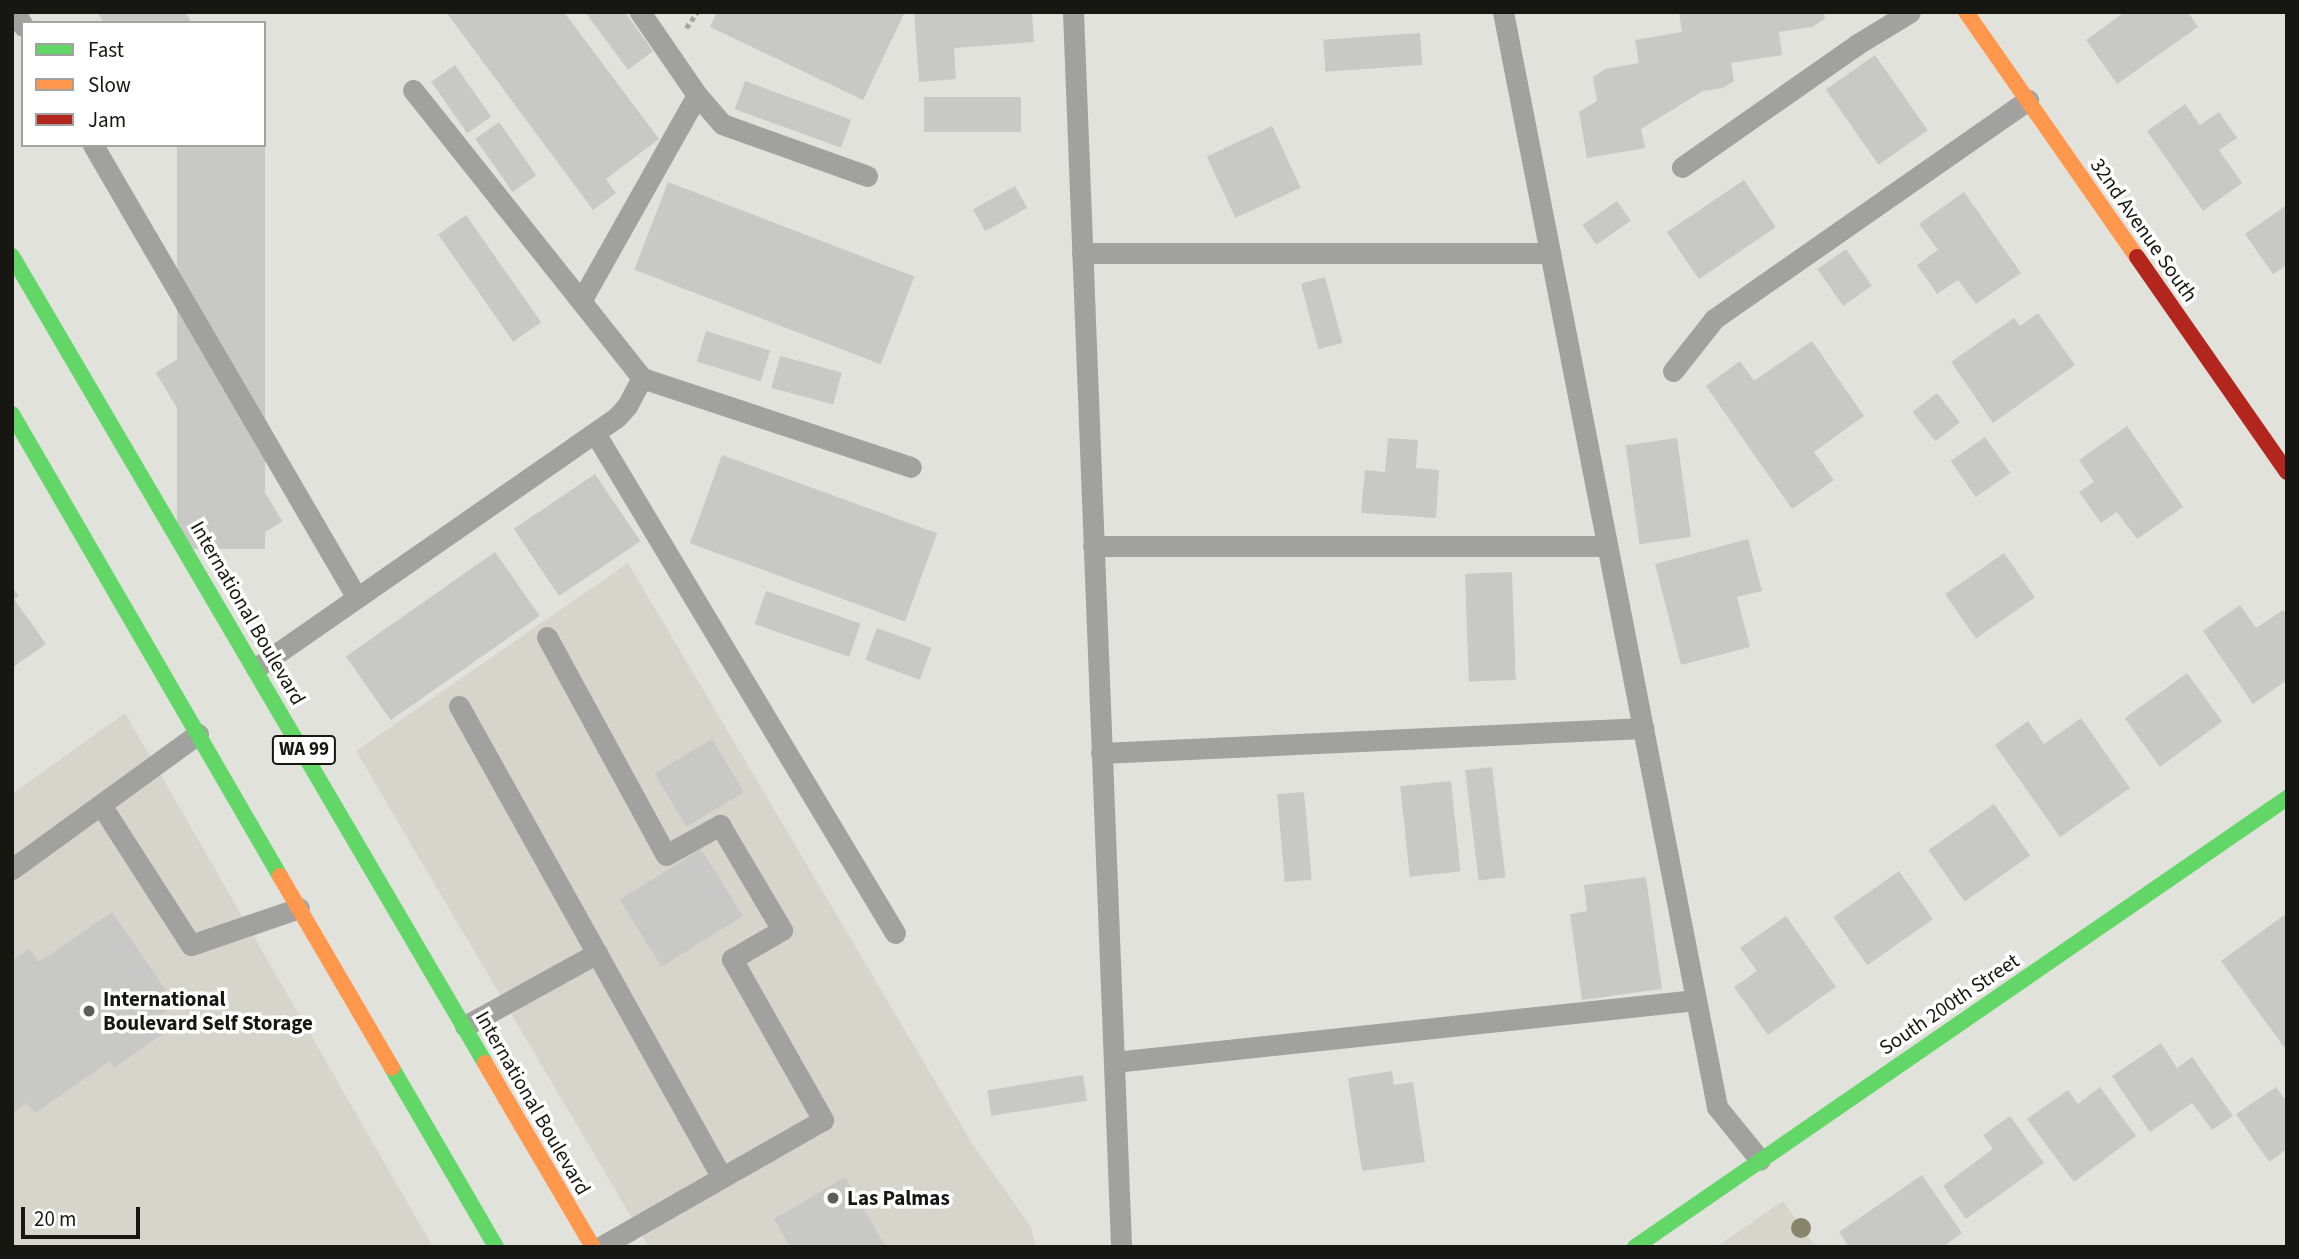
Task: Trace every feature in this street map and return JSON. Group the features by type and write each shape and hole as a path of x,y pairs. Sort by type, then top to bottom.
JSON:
{"main road":[{"name":"32nd Avenue South","path":"1966,12 2286,468"},
{"name":"International Boulevard","path":"12,256 256,668 593,1247"},
{"path":"14,419 496,1247"},
{"name":"South 200th Street","path":"1635,1247 2287,798"}],"lane":[{"path":"640,12 697,95 722,124 867,176"},
{"path":"1073,12 1121,1247"},
{"path":"1503,12 1717,1107 1760,1160"},
{"path":"1682,167 1856,45 1910,12"},
{"path":"414,90 642,378 911,467"},
{"path":"580,301 697,95"},
{"path":"1673,371 1714,319 2028,100"},
{"path":"94,147 357,598"},
{"path":"1082,253 1550,253"},
{"path":"256,668 595,433 627,406 642,378"},
{"path":"595,433 895,933"},
{"path":"1093,546 1607,546"},
{"path":"547,637 666,855 720,825 782,930 732,959 823,1120 600,1247"},
{"path":"459,706 722,1178"},
{"path":"1101,752 1643,728"},
{"path":"12,869 198,734"},
{"path":"101,805 191,945 299,908"},
{"path":"464,1026 597,954"},
{"path":"1114,1062 1696,1000"}],"shaded area":[{"path":"628,563 973,1145 1031,1227 1036,1247 649,1247 356,751"},
{"path":"125,713 433,1247 12,1247 12,794"},
{"path":"1783,1201 1816,1247 1716,1247"}],"building":[{"path":"97,12 185,12 191,21 103,21"},
{"path":"446,12 564,12 659,139 606,179 616,193 593,210"},
{"path":"585,12 625,12 653,51 628,70"},
{"path":"717,12 904,14 863,100 710,27"},
{"path":"914,12 1032,12 1034,42 954,48 956,79 919,82"},
{"path":"1679,12 1824,12 1825,19 1812,27 1779,32 1782,55 1731,63 1734,81 1723,88 1703,91 1641,129 1645,148 1587,158 1579,112 1597,101 1593,77 1605,69 1639,63 1635,40 1682,32"},
{"path":"2125,12 2188,12 2198,27 2117,84 2086,40"},
{"path":"1420,33 1422,65 1325,72 1323,40"},
{"path":"1875,55 1928,130 1879,165 1826,89"},
{"path":"455,65 491,117 467,133 431,82"},
{"path":"745,81 851,120 841,148 735,109"},
{"path":"924,97 1021,97 1021,132 924,132"},
{"path":"2185,104 2200,125 2219,112 2237,138 2219,150 2242,183 2203,211 2147,131"},
{"path":"499,122 536,175 513,192 475,139"},
{"path":"1272,126 1301,188 1235,218 1207,156"},
{"path":"177,147 265,147 265,549 177,549"},
{"path":"1744,180 1776,227 1699,279 1667,232"},
{"path":"668,182 914,277 881,364 634,270"},
{"path":"1015,186 1027,208 985,231 973,209"},
{"path":"1964,192 2021,273 1976,304 1958,280 1937,294 1917,265 1938,250 1919,224"},
{"path":"1617,201 1631,221 1596,245 1583,225"},
{"path":"2287,205 2287,265 2273,274 2245,234"},
{"path":"466,215 541,322 513,342 438,235"},
{"path":"1846,249 1872,286 1843,306 1817,269"},
{"path":"1325,277 1343,343 1318,349 1301,283"},
{"path":"2038,313 2075,365 1993,423 1951,362 2014,318 2020,326"},
{"path":"706,331 770,351 761,381 697,362"},
{"path":"1812,341 1864,416 1814,452 1834,480 1792,509 1706,386 1740,361 1754,381"},
{"path":"183,356 282,521 255,538 156,372"},
{"path":"780,356 842,373 833,404 771,388"},
{"path":"1937,393 1960,422 1935,441 1913,412"},
{"path":"2127,426 2183,507 2137,539 2117,512 2101,523 2079,492 2094,482 2079,460"},
{"path":"1985,437 2010,473 1976,497 1951,461"},
{"path":"1388,438 1418,440 1416,468 1439,470 1436,518 1361,513 1365,470 1385,472"},
{"path":"1677,438 1691,537 1639,544 1626,445"},
{"path":"722,455 937,533 905,622 690,543"},
{"path":"595,474 640,541 559,596 514,529"},
{"path":"1748,539 1762,591 1737,597 1750,647 1681,665 1655,564"},
{"path":"495,552 540,616 391,720 346,656"},
{"path":"2004,553 2035,597 1976,639 1945,594"},
{"path":"1512,572 1516,680 1469,682 1465,574"},
{"path":"12,587 19,596 14,599 46,644 12,668"},
{"path":"766,591 861,624 849,657 755,624"},
{"path":"2240,605 2256,628 2283,610 2287,615 2287,680 2253,704 2203,631"},
{"path":"877,628 932,648 920,680 865,660"},
{"path":"2187,673 2222,722 2160,767 2125,718"},
{"path":"2081,718 2130,788 2060,837 1995,745 2028,721 2044,744"},
{"path":"712,739 744,792 687,827 655,774"},
{"path":"1492,767 1506,877 1479,880 1465,770"},
{"path":"1451,781 1461,872 1410,877 1400,786"},
{"path":"1304,792 1312,880 1285,882 1277,794"},
{"path":"1994,804 2030,856 1965,901 1928,850"},
{"path":"701,849 743,916 661,967 620,900"},
{"path":"1899,871 1933,919 1867,965 1833,917"},
{"path":"1646,877 1662,989 1582,1000 1570,914 1587,911 1584,885"},
{"name":"International Boulevard Self Storage","path":"112,912 176,1005 157,1017 167,1031 114,1068 110,1061 35,1113 27,1103 12,1114 12,961 29,949 39,962"},
{"path":"2287,913 2287,1051 2221,961"},
{"path":"1786,916 1836,987 1768,1035 1734,987 1757,971 1740,948"},
{"path":"2161,1043 2177,1068 2192,1057 2233,1116 2212,1130 2192,1103 2150,1132 2112,1076"},
{"path":"1392,1071 1394,1085 1413,1082 1425,1162 1362,1171 1348,1078"},
{"path":"1083,1075 1087,1101 991,1116 987,1090"},
{"path":"2100,1087 2136,1136 2074,1182 2027,1119 2068,1090 2078,1104"},
{"path":"2276,1087 2287,1102 2287,1149 2269,1162 2236,1114"},
{"path":"2010,1116 2044,1163 1966,1219 1943,1186 1993,1149 1983,1135"},
{"path":"1922,1175 1962,1233 1943,1247 1849,1247 1839,1232"},
{"name":"Las Palmas","path":"845,1177 886,1247 790,1247 774,1219"}],"traffic: fast":[{"path":"12,256 485,1063"},
{"path":"12,414 280,876"},
{"path":"1635,1247 2287,798"},
{"path":"392,1068 496,1247"}],"traffic: slow":[{"path":"1966,12 2137,257"},
{"path":"280,876 392,1068"},
{"path":"485,1063 593,1247"}],"traffic: jam":[{"path":"2137,257 2287,472"}],"place":[{"name":"International Boulevard Self Storage","path":"89,1011"},
{"name":"Las Palmas","path":"833,1198"}]}
